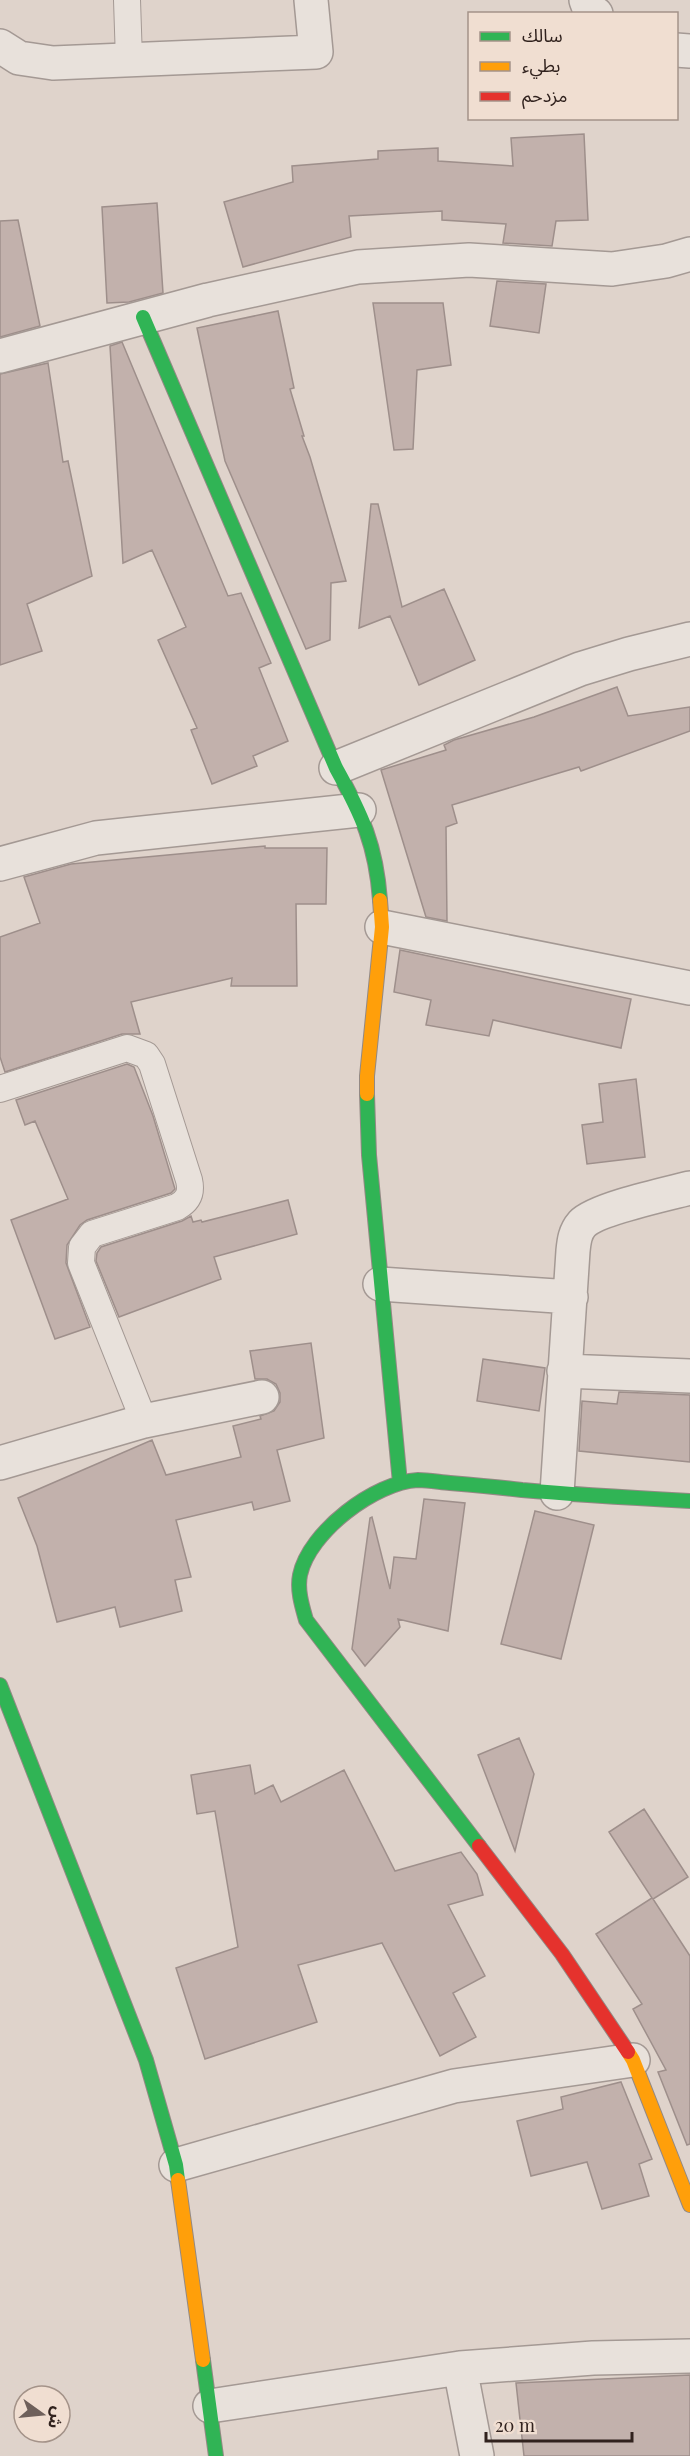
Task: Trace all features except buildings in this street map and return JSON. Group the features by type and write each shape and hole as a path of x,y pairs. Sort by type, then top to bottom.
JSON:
{"street":[{"path":"0,46 19,58 53,63 316,52 311,0"},
{"path":"0,356 208,300 358,267 469,260 612,269 666,261 690,254"},
{"path":"143,317 336,768 359,810 370,836 378,868 382,927 367,1076 369,1155 400,1483"},
{"path":"336,768 580,669 690,639"},
{"path":"0,864 96,838 359,810"},
{"path":"382,927 690,988"},
{"path":"557,1493 573,1241 580,1225 587,1219 690,1188"},
{"path":"380,1284 571,1297"},
{"path":"564,1371 690,1376"},
{"path":"0,1463 144,1422 262,1397"},
{"path":"690,1501 557,1493 418,1480 400,1483 368,1497 321,1536 307,1554 300,1575 300,1598 306,1620 562,1954 602,2010 633,2060 684,2166 690,2205"},
{"path":"0,1686 146,2060 176,2165 216,2456"},
{"path":"176,2165 454,2086 633,2060"},
{"path":"210,2406 460,2368 593,2358 690,2356"},
{"path":"460,2368 477,2456"}],"lane":[{"path":"127,0 129,60"},
{"path":"0,1089 127,1048 146,1055 152,1064 189,1180 191,1188 189,1197 177,1207 92,1234 82,1247 80,1255 81,1263 144,1422"}],"traffic: fast":[{"path":"143,317 336,768 360,816 371,846 380,900"},
{"path":"367,1094 369,1155 400,1483"},
{"path":"479,1846 306,1620 300,1598 300,1575 316,1542 346,1512 364,1500 401,1483 418,1480 543,1492 690,1501"},
{"path":"0,1685 146,2060 176,2165 178,2180"},
{"path":"203,2360 216,2456"}],"traffic: slow":[{"path":"367,1094 382,927 380,900"},
{"path":"628,2052 690,2205"},
{"path":"178,2180 203,2360"}],"traffic: jam":[{"path":"479,1846 562,1954 628,2052"}]}
